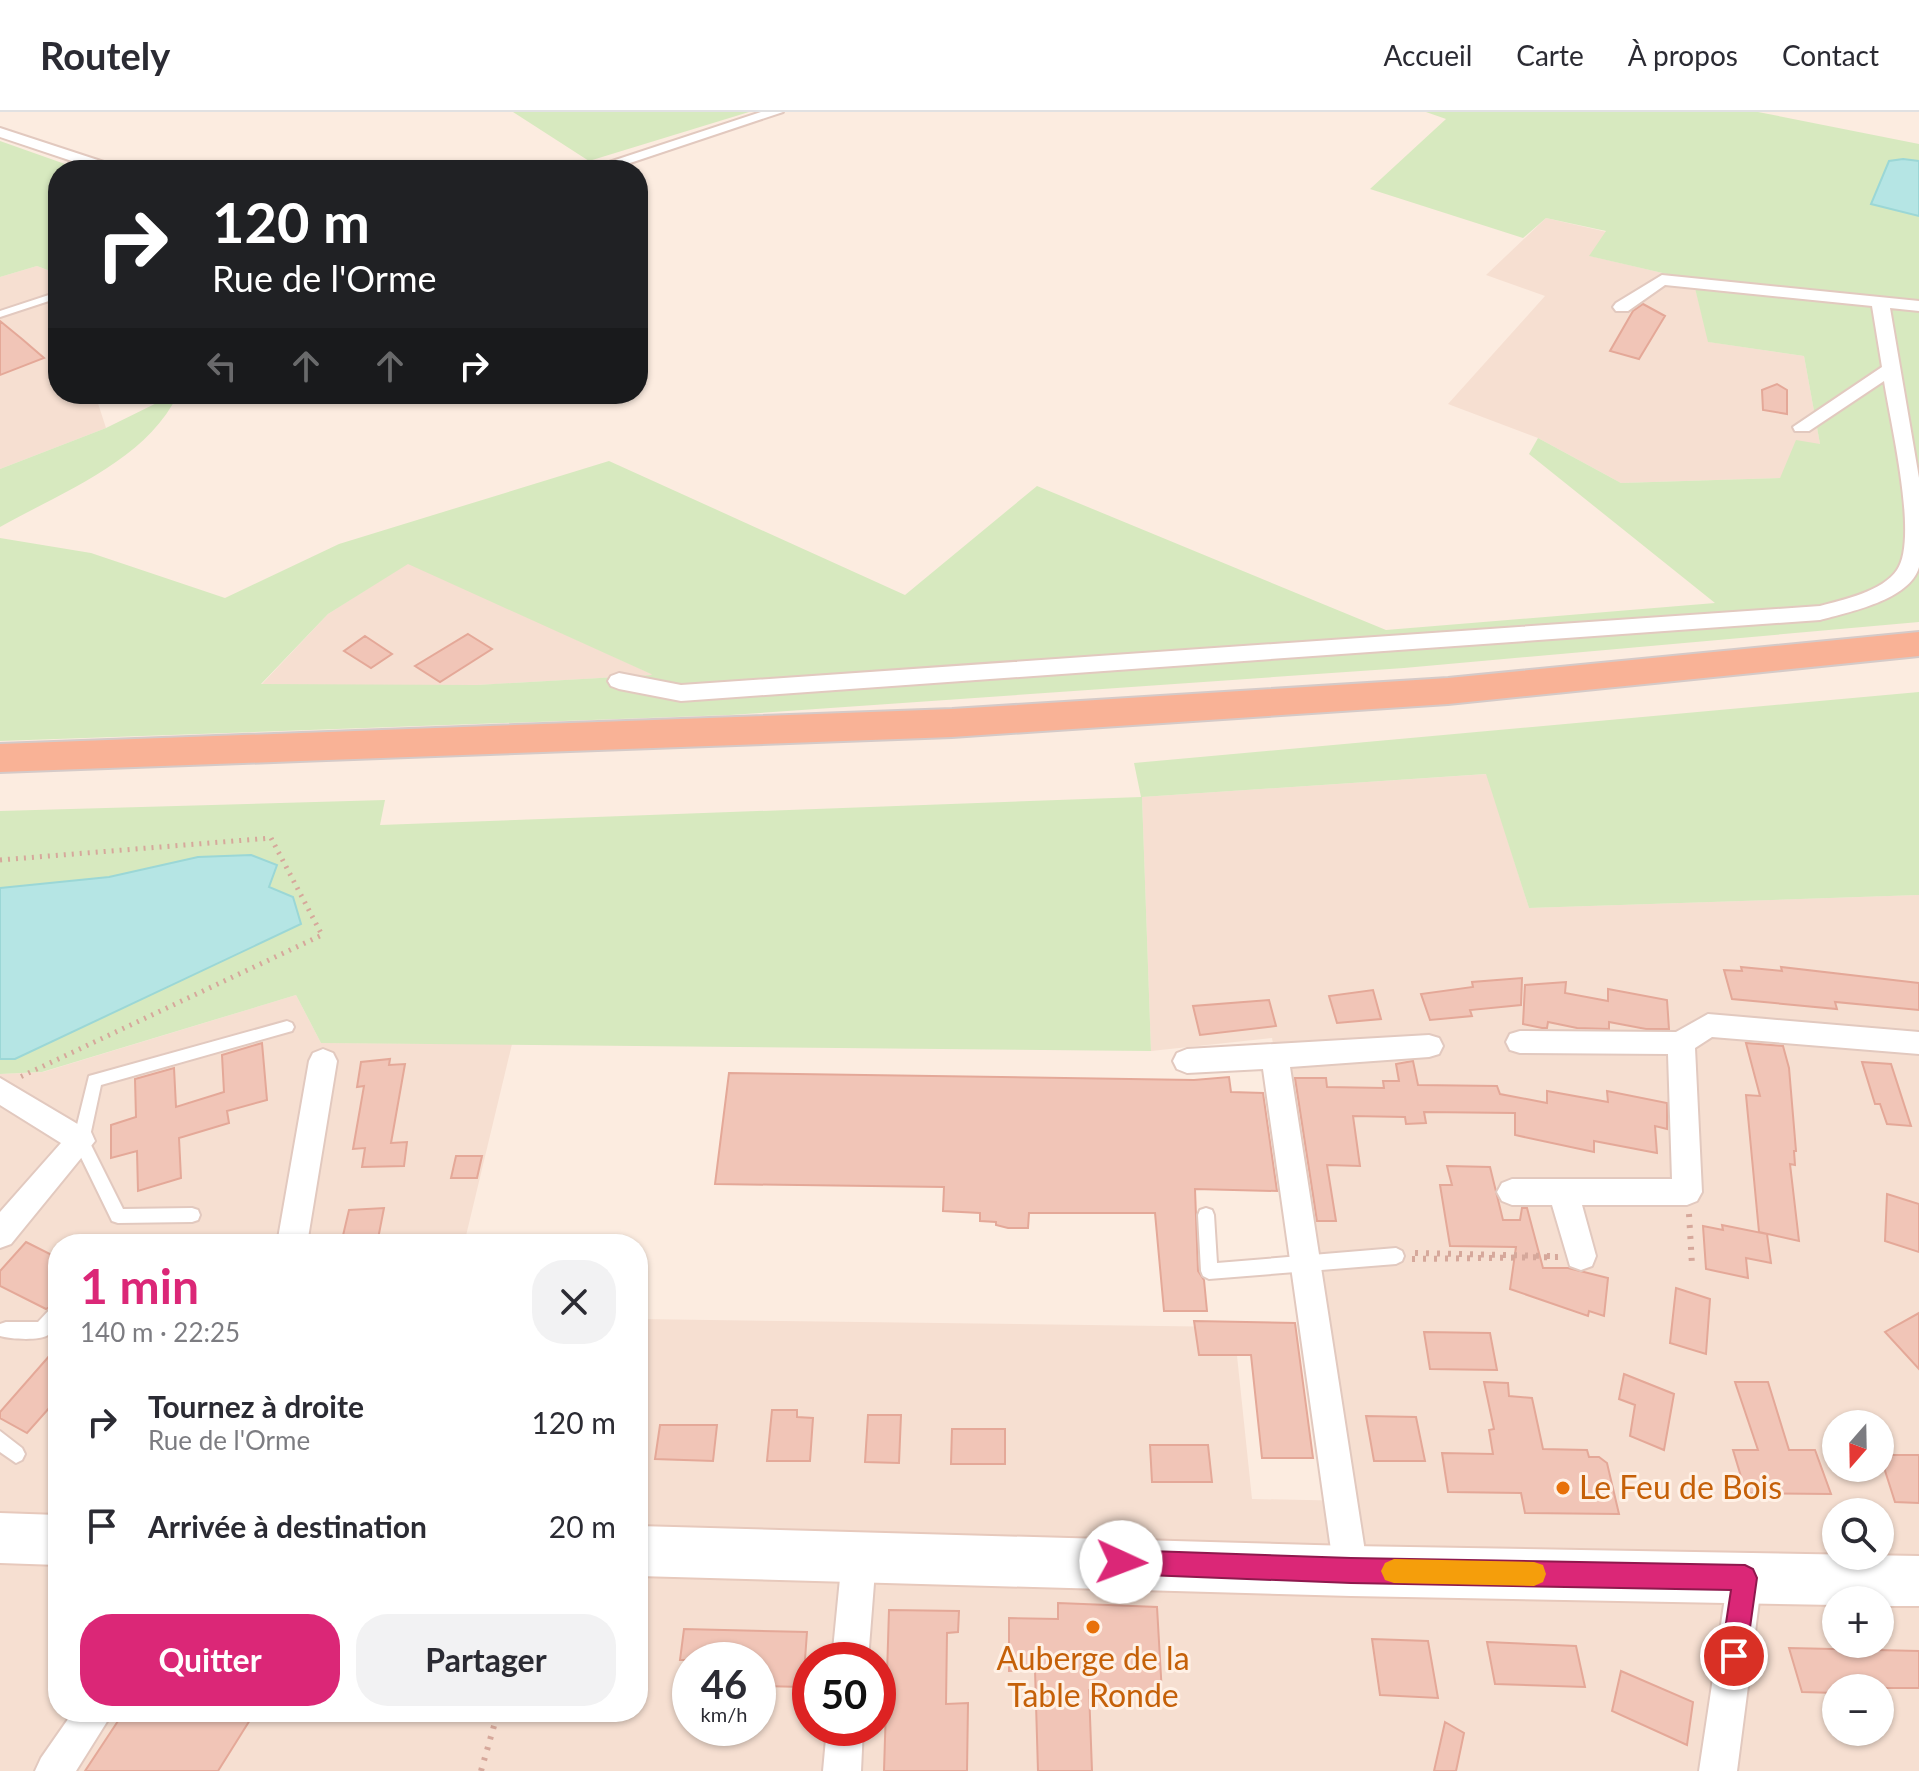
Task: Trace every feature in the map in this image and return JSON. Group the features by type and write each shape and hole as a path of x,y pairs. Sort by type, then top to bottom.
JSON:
{"highway":[{"path":"0,758 952,723 1448,691 1919,644"},
{"path":"0,783 698,759 1184,736 1469,715 1919,671"}],"main road":[{"path":"0,1538 48,1540"},
{"path":"648,1551 1351,1571 1919,1581"}],"street":[{"path":"625,160 776,112"},
{"path":"0,132 84,160"},
{"path":"1622,307 1662,280 1919,306"},
{"path":"619,681 681,693 1820,613 1872,599 1907,573 1918,531 1880,302"},
{"path":"1802,427 1892,368"},
{"path":"1520,1042 1681,1043 1708,1025 1919,1043"},
{"path":"1512,1192 1687,1192 1681,1043"},
{"path":"1187,1061 1429,1046"},
{"path":"1275,1057 1351,1571"},
{"path":"294,1234 323,1061"},
{"path":"0,1234 81,1141 7,1085"},
{"path":"1563,1192 1567,1256"},
{"path":"852,1642 859,1558"},
{"path":"1718,1771 1745,1578"},
{"path":"54,1771 88,1722"},
{"path":"842,1771 844,1746"}],"lane":[{"path":"0,314 48,298"},
{"path":"192,1215 118,1216 81,1141 94,1080 287,1027"},
{"path":"1206,1215 1209,1271 1396,1256"},
{"path":"2,1332 42,1330 48,1324"},
{"path":"0,1440 16,1454"}],"path":[{"path":"0,860 271,838 322,935 7,1085"},
{"path":"1687,1192 1692,1265"},
{"path":"1396,1256 1404,1259 1548,1259 1567,1256"},
{"path":"481,1771 495,1722"}],"shaded area":[{"path":"1546,218 1607,232 1590,256 1693,280 1709,342 1804,356 1820,444 1780,478 1621,483 1538,438 1448,404 1545,296 1486,275"},
{"path":"37,266 48,270 48,404 98,404 106,428 0,469 0,277"},
{"path":"408,563 654,675 477,685 261,685 328,614"},
{"path":"1487,774 1529,908 1919,895 1919,1771 0,1771 0,1074 43,1072 296,995 321,1043 512,1044 466,1234 48,1234 48,1722 648,1722 648,1319 1234,1327 1252,1499 1355,1501 1272,1038 1151,1051 1142,797"}],"green space":[{"path":"513,112 749,112 592,160 587,160"},
{"path":"1426,112 1758,112 1919,144 1919,622 1404,668 730,715 0,741 0,538 91,553 225,598 339,544 609,461 905,595 1037,486 1386,630 1715,603 1529,454 1538,438 1621,483 1780,478 1796,440 1820,444 1804,356 1708,342 1693,280 1589,256 1606,231 1546,218 1523,238 1370,189 1446,119","holes":["408,564 652,675 477,685 261,684 328,614"]},
{"path":"0,141 54,160 48,160 48,270 37,266 0,277"},
{"path":"155,404 172,404 164,418 124,456 75,487 0,527 0,469 106,428"},
{"path":"1919,692 1919,895 1529,908 1486,774 1142,797 1151,1051 321,1043 296,995 42,1072 0,1074 0,1059 15,1059 301,924 269,887 198,857 110,877 0,888 0,811 385,800 380,825 1141,797 1134,763"}],"water":[{"path":"1889,161 1919,161 1919,216 1871,204"},
{"path":"251,855 277,865 269,887 293,897 301,924 15,1059 0,1059 0,888 109,877 198,857"}],"building":[{"path":"1643,304 1665,316 1639,359 1610,351 1633,311"},
{"path":"0,321 22,339 44,358 0,375"},
{"path":"1777,384 1787,390 1787,414 1763,410 1762,390"},
{"path":"468,634 492,649 440,682 415,666"},
{"path":"365,636 392,654 371,668 344,651"},
{"path":"1741,967 1782,971 1781,967 1919,983 1919,1010 1835,1002 1837,1009 1732,999 1724,970 1742,971"},
{"path":"1522,978 1521,1005 1470,1010 1472,1016 1430,1020 1421,994 1473,987 1472,982"},
{"path":"1566,982 1565,993 1608,1001 1608,989 1667,1000 1669,1029 1646,1029 1609,1022 1609,1029 1577,1028 1548,1022 1547,1028 1523,1024 1525,985"},
{"path":"1373,990 1381,1019 1337,1023 1329,996"},
{"path":"1269,1000 1276,1026 1200,1035 1193,1006"},
{"path":"262,1043 267,1100 227,1111 229,1123 179,1138 181,1178 138,1191 137,1151 111,1158 111,1125 136,1117 135,1079 174,1068 176,1107 224,1092 222,1055"},
{"path":"1746,1043 1783,1046 1789,1068 1796,1151 1795,1165 1790,1164 1799,1241 1759,1232 1746,1095 1760,1096"},
{"path":"390,1059 389,1065 405,1064 391,1143 407,1142 404,1166 362,1167 365,1148 353,1149 364,1086 357,1087 361,1062"},
{"path":"1413,1061 1418,1085 1497,1086 1500,1094 1547,1103 1547,1091 1608,1102 1607,1091 1667,1103 1667,1129 1655,1126 1657,1153 1594,1141 1594,1152 1515,1135 1515,1113 1424,1112 1426,1123 1406,1124 1405,1117 1353,1116 1360,1166 1327,1165 1336,1221 1317,1221 1295,1078 1326,1078 1327,1087 1384,1088 1383,1081 1399,1081 1396,1064"},
{"path":"1862,1062 1891,1064 1911,1126 1887,1124 1880,1104 1875,1104"},
{"path":"729,1073 1194,1080 1229,1077 1231,1092 1263,1093 1277,1191 1195,1189 1198,1271 1204,1280 1207,1311 1164,1311 1155,1213 1029,1213 1028,1228 1008,1228 996,1225 996,1222 980,1221 980,1213 943,1211 944,1187 715,1184"},
{"path":"456,1156 482,1156 477,1178 451,1178"},
{"path":"1447,1166 1490,1167 1503,1220 1520,1220 1522,1208 1527,1208 1543,1268 1568,1268 1608,1278 1604,1316 1589,1311 1588,1316 1510,1289 1516,1247 1450,1246 1440,1185 1452,1185"},
{"path":"1887,1194 1919,1204 1919,1252 1885,1241"},
{"path":"384,1208 379,1234 343,1234 349,1210"},
{"path":"1722,1225 1767,1234 1771,1263 1746,1258 1748,1278 1706,1269 1703,1226 1723,1230"},
{"path":"26,1242 48,1253 48,1308 0,1286 0,1271"},
{"path":"1676,1288 1710,1299 1706,1354 1670,1343"},
{"path":"1919,1313 1919,1369 1885,1332"},
{"path":"1194,1321 1295,1323 1313,1458 1262,1458 1251,1355 1199,1355"},
{"path":"1424,1332 1490,1333 1497,1370 1430,1369"},
{"path":"48,1357 48,1409 27,1433 0,1418 0,1412"},
{"path":"1624,1374 1674,1394 1664,1450 1630,1436 1635,1405 1619,1399"},
{"path":"1484,1382 1508,1383 1509,1396 1532,1398 1543,1449 1587,1450 1589,1457 1599,1457 1607,1463 1619,1514 1525,1513 1521,1493 1448,1492 1442,1453 1493,1454 1489,1430 1494,1429"},
{"path":"1735,1382 1768,1382 1789,1450 1815,1450 1822,1469 1822,1482 1827,1482 1831,1494 1746,1493 1733,1450 1758,1450"},
{"path":"772,1410 797,1410 797,1417 813,1418 810,1461 767,1461"},
{"path":"868,1415 901,1415 899,1463 865,1462"},
{"path":"1366,1416 1416,1417 1425,1461 1374,1461"},
{"path":"660,1425 717,1425 713,1461 655,1459"},
{"path":"952,1429 1005,1429 1005,1464 951,1464"},
{"path":"1150,1445 1208,1445 1212,1482 1152,1482"},
{"path":"1894,1455 1919,1455 1919,1503 1895,1502 1889,1482 1894,1482"},
{"path":"1058,1603 1157,1607 1162,1694 1089,1690 1092,1771 1038,1771 1035,1670 1009,1671 1009,1618 1058,1619"},
{"path":"889,1610 959,1611 958,1632 947,1633 946,1704 968,1703 967,1771 884,1771 885,1746 896,1746 896,1642 888,1642"},
{"path":"684,1629 807,1632 806,1642 792,1642 792,1687 776,1686 776,1642 682,1642"},
{"path":"1372,1639 1428,1641 1438,1698 1380,1695"},
{"path":"1487,1642 1576,1646 1585,1687 1495,1684"},
{"path":"1789,1648 1822,1649 1822,1658 1894,1658 1894,1650 1919,1651 1919,1688 1894,1688 1894,1674 1822,1674 1822,1693 1802,1692"},
{"path":"1621,1671 1693,1702 1687,1745 1612,1711"},
{"path":"117,1722 249,1722 218,1771 85,1771"},
{"path":"1445,1722 1464,1733 1456,1771 1434,1771"}],"slow traffic":[{"path":"1394,1571 1534,1574"}],"place":[{"name":"Le Feu de Bois","path":"1563,1488"},
{"name":"Auberge de la Table Ronde","path":"1093,1627"}],"route":[{"path":"1121,1562 1351,1571 1745,1578 1734,1656"}]}
